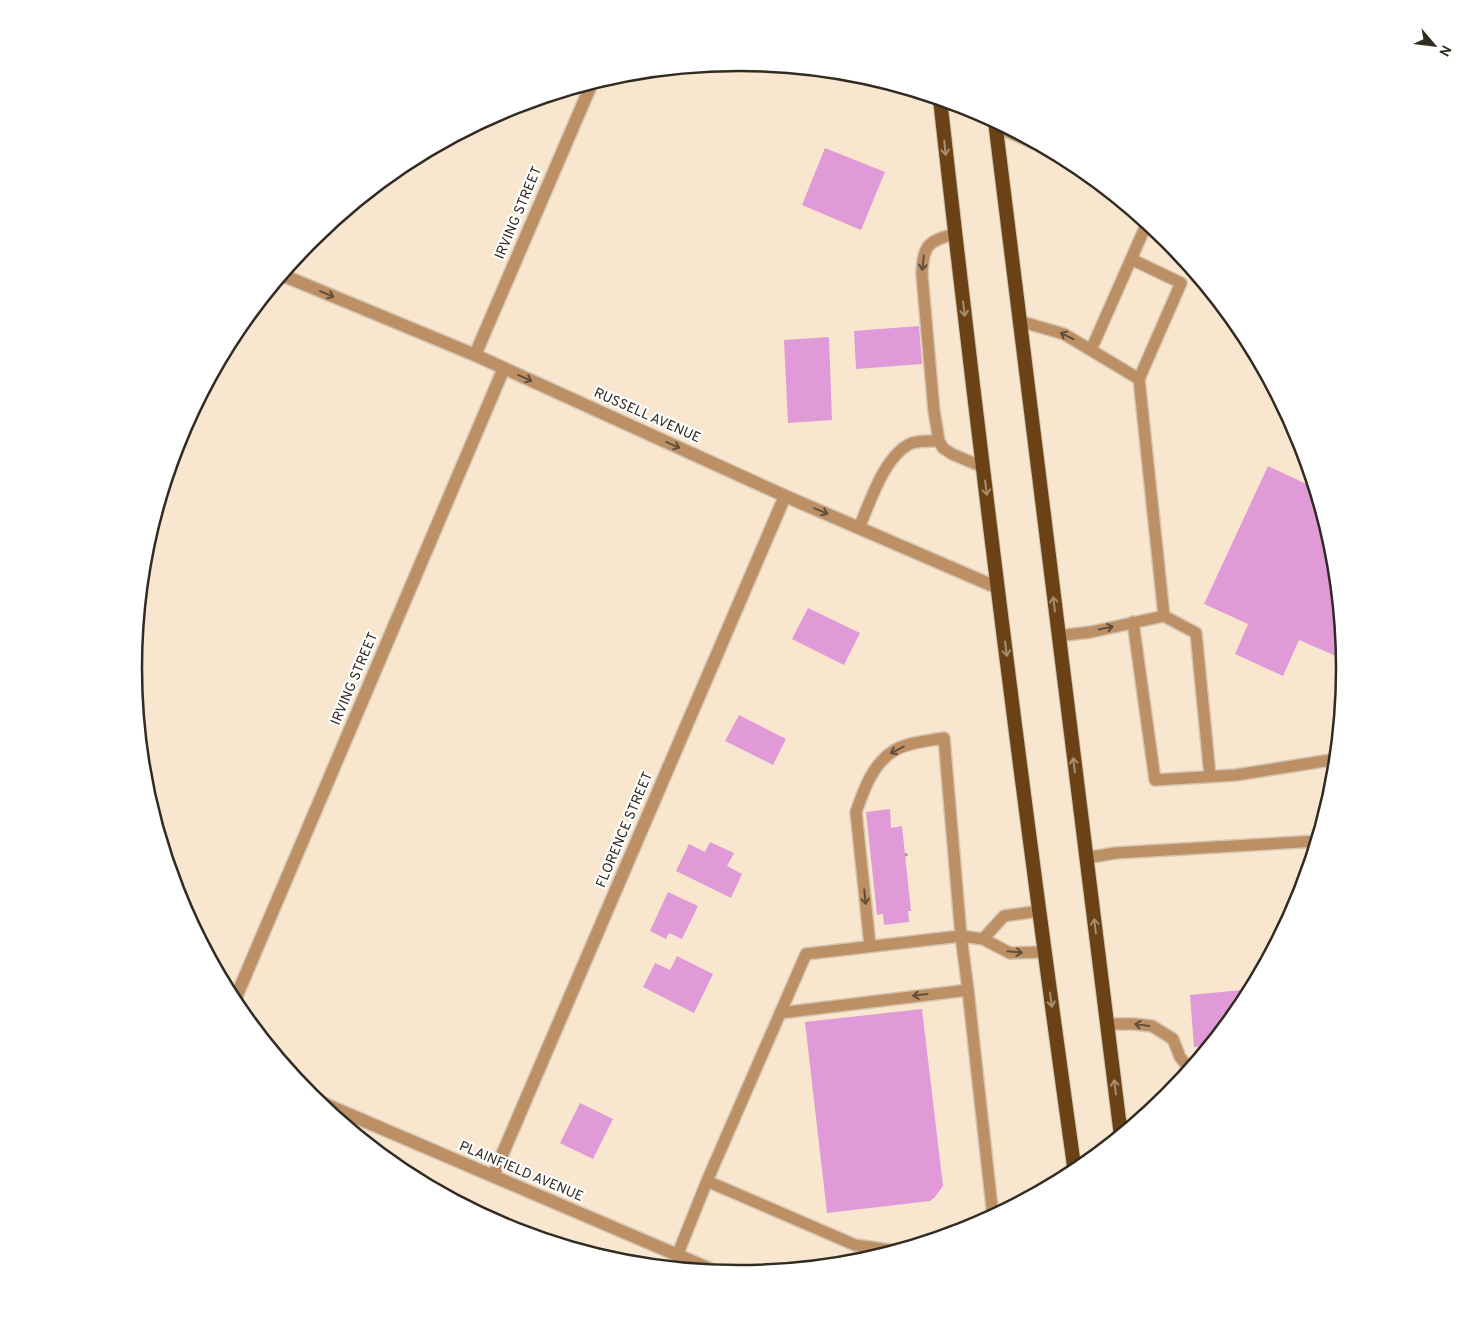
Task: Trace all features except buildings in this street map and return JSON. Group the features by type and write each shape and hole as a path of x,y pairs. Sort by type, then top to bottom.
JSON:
{"highway":[{"path":"941,107 998,588 1044,952 1074,1163"},
{"path":"996,129 1120,1128"}],"street":[{"name":"IRVING STREET","path":"475,355 588,91"},
{"name":"RUSSELL AVENUE","path":"288,277 475,355 785,496 998,588"},
{"name":"IRVING STREET","path":"238,992 504,368"},
{"name":"FLORENCE STREET","path":"493,1176 785,496"},
{"name":"PLAINFIELD AVENUE","path":"336,1109 696,1264"}],"lane":[{"path":"1091,350 1144,229"},
{"path":"955,234 937,238 927,245 923,257 922,275 925,321 934,411 939,441 943,448 952,454 983,466"},
{"path":"1131,259 1181,283 1139,379 1164,616"},
{"path":"1019,321 1064,334 1139,379"},
{"path":"859,528 880,480 894,455 911,443 939,441"},
{"path":"1058,636 1091,632 1164,616 1196,633 1210,776"},
{"path":"1134,622 1154,780 1236,775 1330,759"},
{"path":"870,946 856,812 861,797 875,768 886,757 910,744 944,738 961,936 991,1210"},
{"path":"1086,858 1115,853 1311,841"},
{"path":"983,938 1004,916 1039,911"},
{"path":"678,1256 707,1181 806,954 961,936 983,938 1010,953 1044,952"},
{"path":"780,1013 968,990"},
{"path":"1107,1024 1152,1026 1173,1039 1180,1057 1186,1065"},
{"path":"707,1181 855,1245 879,1248"}],"path":[{"path":"905,855 910,854"}]}
